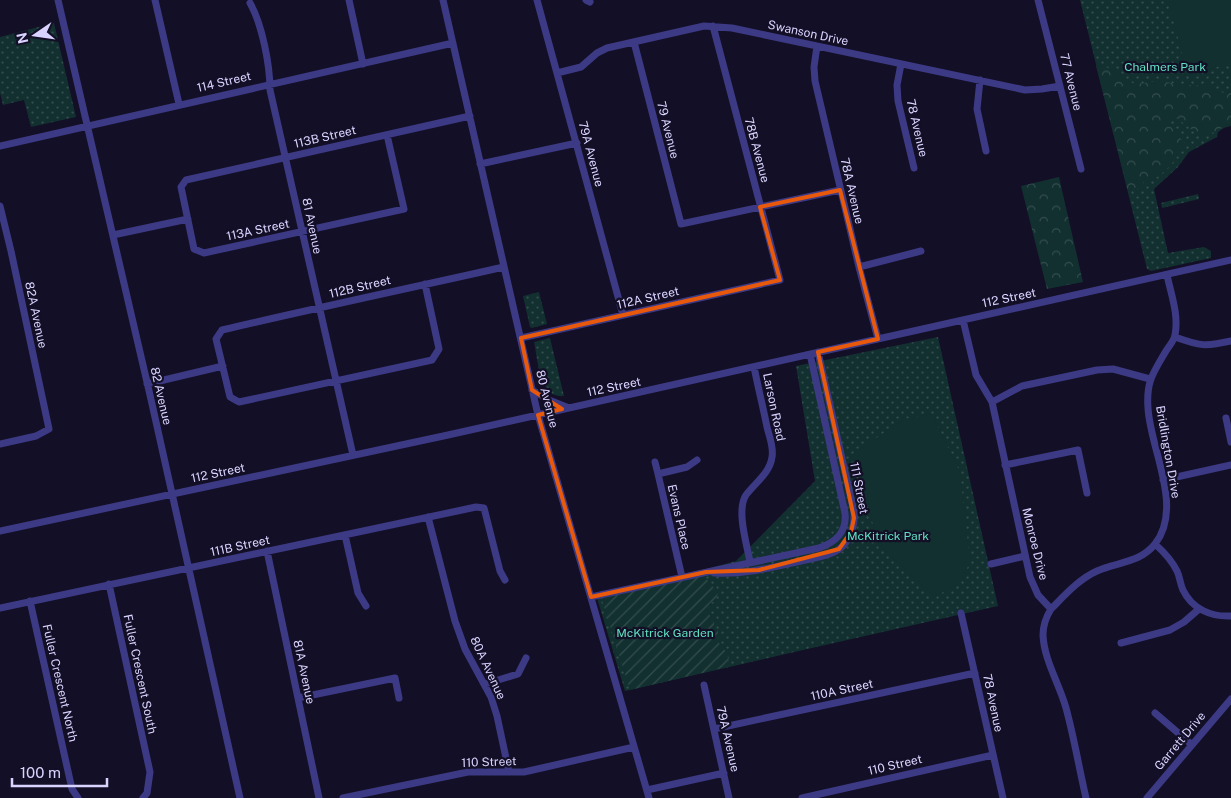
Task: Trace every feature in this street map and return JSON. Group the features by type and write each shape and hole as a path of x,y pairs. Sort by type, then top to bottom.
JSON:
{"street":[{"name":"82 Avenue","path":"58,0 240,798"},
{"path":"155,0 179,104"},
{"path":"349,0 363,64"},
{"name":"80 Avenue","path":"443,0 538,415 648,794"},
{"name":"79A Avenue","path":"537,0 623,315"},
{"name":"77 Avenue","path":"1038,0 1082,169"},
{"name":"81 Avenue","path":"250,3 257,15 285,158 353,455"},
{"name":"Swanson Drive","path":"557,73 581,67 606,48 704,26 713,26 732,28 1025,90 1060,86"},
{"name":"78B Avenue","path":"713,26 780,280"},
{"name":"114 Street","path":"0,146 453,42"},
{"name":"79 Avenue","path":"634,42 681,224 760,207"},
{"name":"78A Avenue","path":"817,46 814,67 815,81 840,190 878,339"},
{"name":"78 Avenue","path":"900,64 897,85 898,101 914,168"},
{"path":"980,80 977,109 986,150"},
{"name":"113B Street","path":"188,219 181,187 186,180 470,116"},
{"name":"113A Street","path":"188,219 194,249 204,253 404,209 387,135"},
{"path":"480,164 577,143"},
{"path":"760,207 840,190"},
{"name":"82A Avenue","path":"0,206 48,428 36,436 0,444"},
{"path":"113,235 188,219"},
{"path":"859,267 921,251"},
{"name":"112 Street","path":"0,531 538,415 1231,260"},
{"name":"112B Street","path":"223,366 216,339 222,330 504,267"},
{"path":"1167,275 1176,316 1175,337 1196,345 1210,346 1231,341"},
{"name":"112A Street","path":"521,338 780,280"},
{"path":"147,384 223,366 230,397 240,402 432,360 439,349 425,284"},
{"name":"Monroe Drive","path":"963,320 976,375 992,402 1025,556 1034,588 1051,609"},
{"name":"Bridlington Drive","path":"1155,544 1162,531 1166,515 1166,497 1148,417 1147,398 1150,378 1175,337"},
{"name":"111 Street","path":"706,572 720,573 759,570 827,555 843,546 852,532 854,512 818,352"},
{"name":"111 Street","path":"591,597 826,546 838,538 844,526 845,513 810,354"},
{"name":"Larson Road","path":"750,562 742,515 743,501 760,480 772,457 771,444 754,367"},
{"path":"992,402 1022,386 1097,370 1113,369 1150,378"},
{"path":"532,390 548,400 569,408"},
{"path":"1226,418 1231,442"},
{"path":"1005,465 1078,450 1087,493"},
{"name":"Evans Place","path":"682,577 658,474 687,467 697,460"},
{"path":"655,462 658,474"},
{"path":"1163,480 1231,465"},
{"name":"111B Street","path":"0,608 476,507 484,508 500,571 505,580"},
{"name":"80A Avenue","path":"428,517 455,621 465,649 485,684 497,716 509,772"},
{"path":"345,535 358,593 366,606"},
{"path":"1086,798 1066,708 1051,669 1044,643 1044,626 1051,609 1079,582 1096,571 1127,563 1140,556 1155,544 1178,572 1183,590 1190,602 1198,610 1211,614 1231,616"},
{"name":"81A Avenue","path":"267,552 319,798"},
{"path":"991,564 1025,556"},
{"name":"Fuller Crescent South","path":"109,584 150,772 147,793 143,798"},
{"name":"Fuller Crescent North","path":"30,601 72,789 78,798"},
{"path":"1121,643 1170,630 1184,622 1198,610"},
{"name":"78 Avenue","path":"961,613 1003,798"},
{"path":"485,684 518,674 526,658"},
{"name":"110A Street","path":"714,729 975,672"},
{"path":"298,698 395,678 399,698"},
{"name":"79A Avenue","path":"704,686 730,798"},
{"name":"Garrett Drive","path":"1147,798 1231,698"},
{"path":"1155,713 1191,744"},
{"name":"110 Street","path":"343,798 468,772 524,772 634,747"},
{"name":"110 Street","path":"802,798 993,755"},
{"path":"648,794 724,773"}],"highlighted area":[{"path":"840,190 878,339 818,352 854,518 851,532 839,549 759,570 706,572 591,597 538,415 562,409 532,390 521,338 780,280 760,207"}],"green space":[{"name":"Chalmers Park","path":"1080,0 1231,0 1231,123 1218,132 1217,137 1189,152 1178,167 1154,189 1168,253 1204,247 1211,251 1211,258 1151,271 1147,269"},
{"path":"1168,0 1231,0 1231,63 1188,75"},
{"path":"54,23 76,117 31,127 24,100 3,105 0,93 0,37"},
{"path":"1096,66 1112,69 1122,78 1135,84 1160,81 1183,85 1212,86 1217,92 1231,93 1231,126 1219,129 1202,139 1170,112 1168,114 1171,125 1182,134 1179,137 1186,144 1162,174 1152,179 1143,178 1144,188 1128,190"},
{"path":"1059,177 1083,282 1047,289 1021,186"},
{"path":"1198,194 1199,199 1162,208 1161,203"},
{"path":"539,292 547,324 532,328 530,327 523,296"},
{"name":"McKitrick Park","path":"938,337 998,606 625,691 597,598 736,561 815,481 796,366"},
{"path":"550,338 564,396 556,395 549,391 541,377 534,342"},
{"path":"932,414 960,472 970,562 961,581 935,597 879,544 852,455 904,419"},
{"name":"McKitrick Garden","path":"704,576 718,593 715,601 709,604 708,612 718,631 719,643 726,652 731,666 630,690 601,597"}]}
